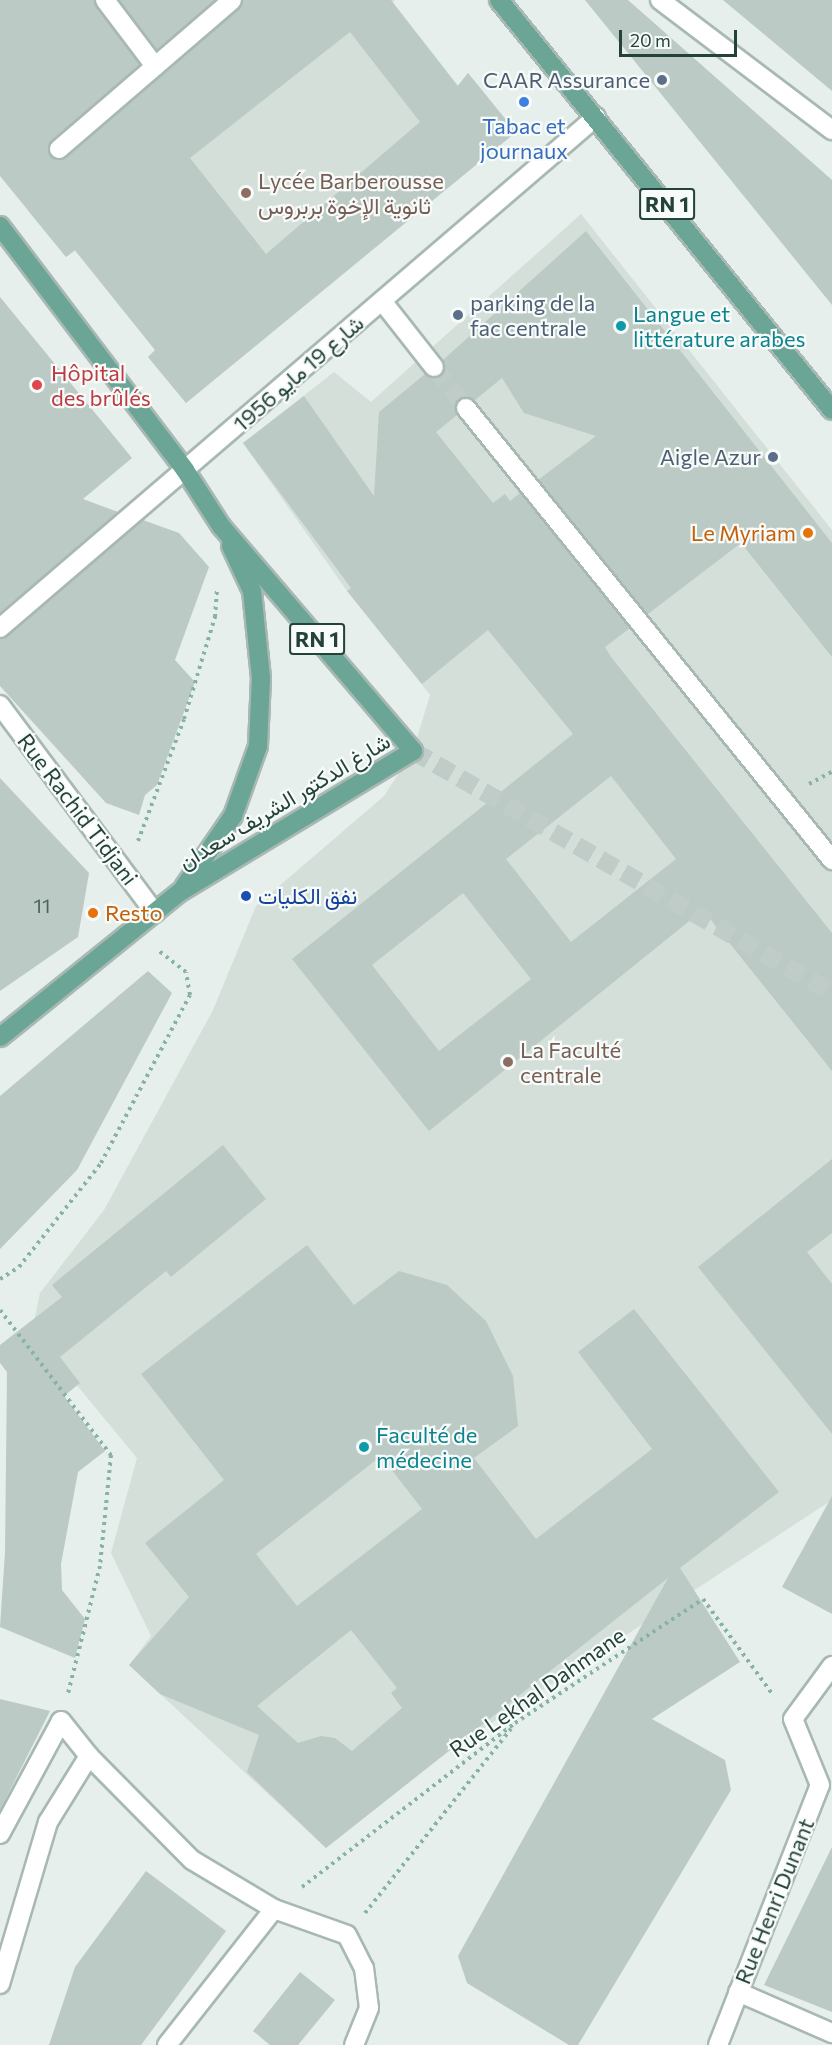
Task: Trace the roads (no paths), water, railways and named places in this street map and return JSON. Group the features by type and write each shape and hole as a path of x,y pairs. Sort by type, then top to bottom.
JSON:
{"main road":[{"name":"RN 1","path":"499,0 832,410"},
{"name":"RN 1","path":"0,226 185,470 221,526"},
{"name":"شارغ الدكتور الشريف سعدان","path":"0,1037 135,932 180,892 413,751 221,526"},
{"name":"شارغ الدكتور الشريف سعدان","path":"180,892 233,816 258,746 261,678 252,591 221,526"}],"street":[{"path":"105,0 155,66"},
{"path":"59,149 232,0"},
{"path":"660,0 832,130"},
{"name":"شارع 19 مايو 1956","path":"0,628 596,117"},
{"path":"382,301 434,367"},
{"path":"466,408 832,860"},
{"name":"Rue Rachid Tidjani","path":"0,705 155,913"},
{"name":"Rue Henri Dunant","path":"718,2045 820,1785 793,1719 832,1666"},
{"path":"0,1834 61,1721 89,1756 192,1860 274,1909 347,1935 364,1968 369,2008 354,2045"},
{"path":"0,1984 48,1822 89,1756"},
{"path":"167,2045 274,1909"},
{"path":"738,1992 832,2033"}],"tunnel":[{"path":"434,367 466,408"},
{"path":"413,751 832,993"}],"place":[{"name":"CAAR Assurance","path":"662,80"},
{"name":"Tabac et journaux","path":"524,102"},
{"name":"Lycée Barberousse ثانوية الإخوة بربروس","path":"246,193"},
{"name":"parking de la fac centrale","path":"458,315"},
{"name":"Langue et littérature arabes","path":"621,326"},
{"name":"Hôpital des brûlés","path":"37,385"},
{"name":"Aigle Azur","path":"773,457"},
{"name":"Le Myriam","path":"808,533"},
{"name":"نفق الكليات","path":"246,896"},
{"name":"Resto","path":"93,913"},
{"name":"La Faculté centrale","path":"508,1062"},
{"name":"Faculté de médecine","path":"364,1447"}]}
